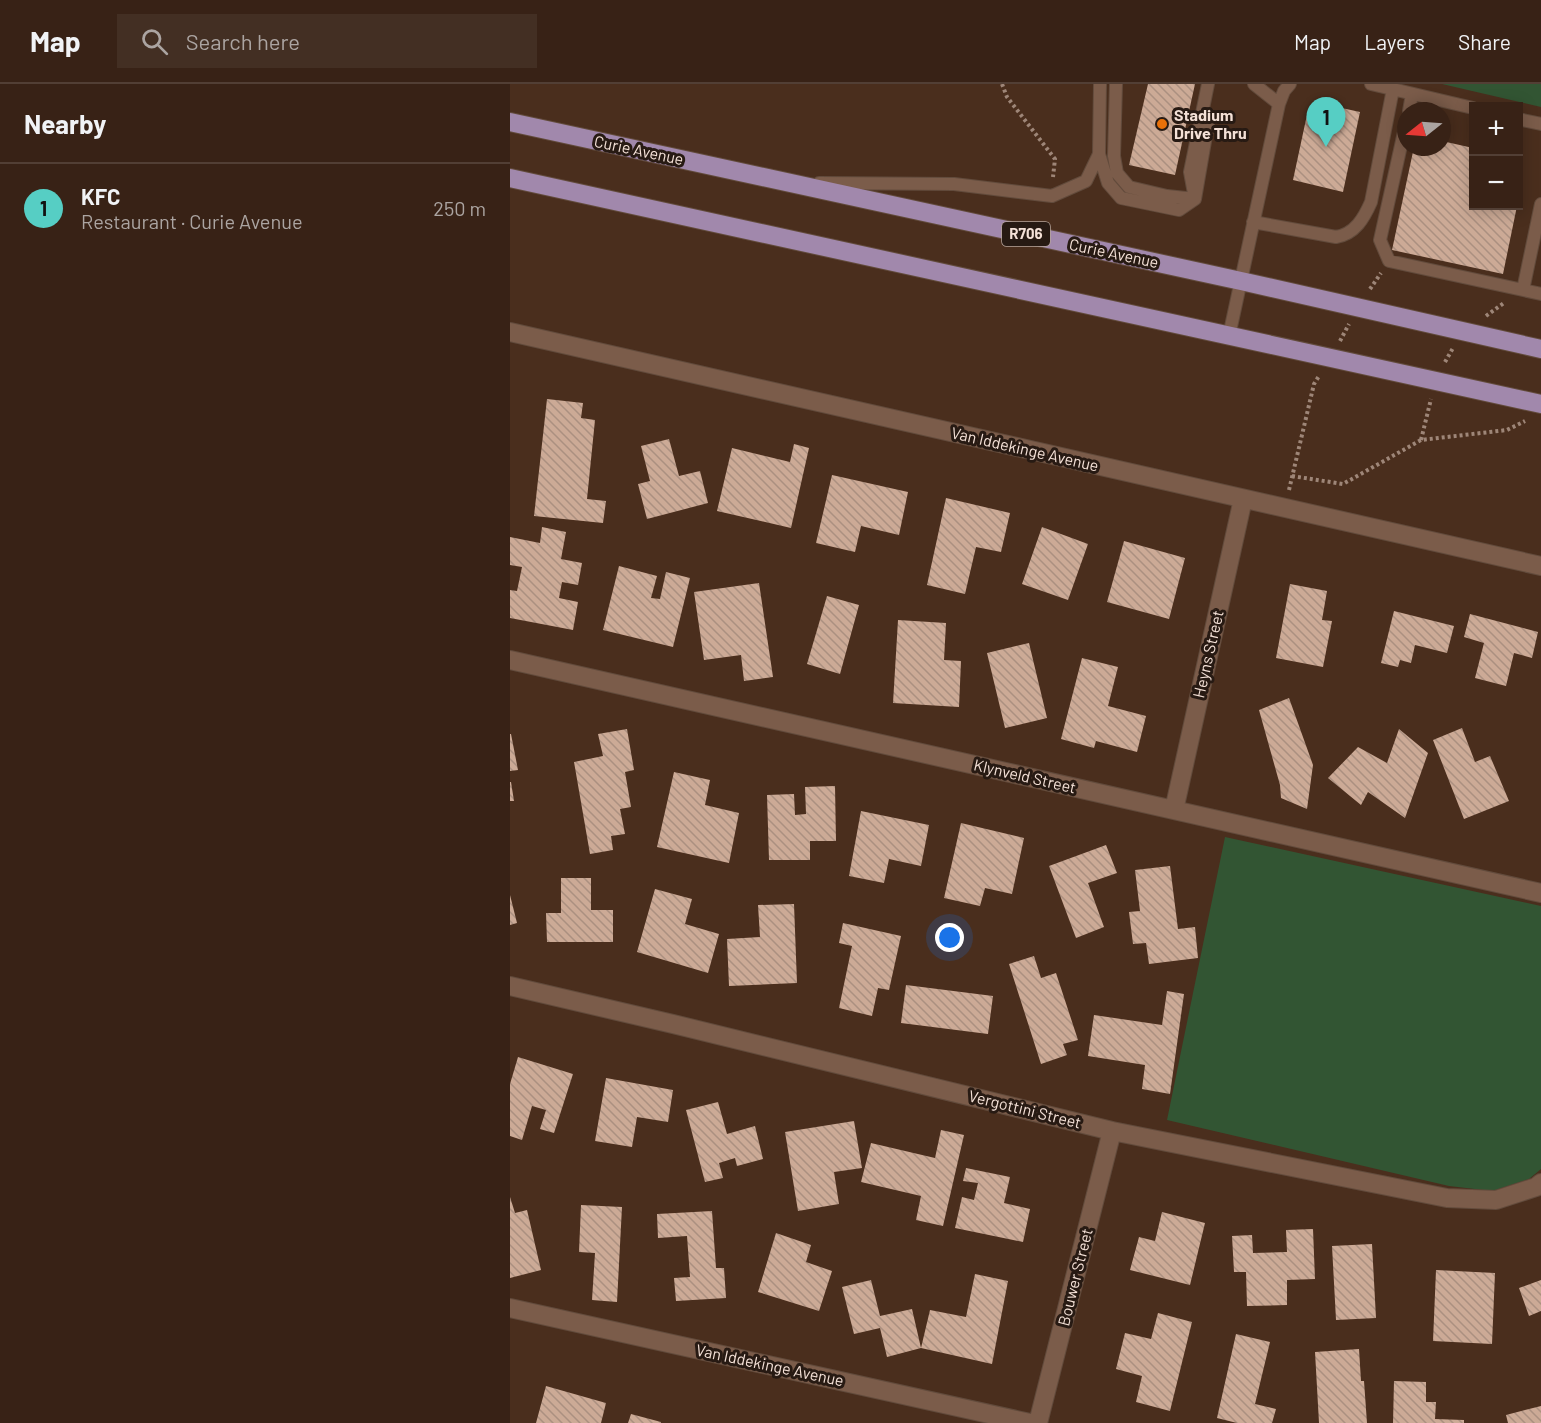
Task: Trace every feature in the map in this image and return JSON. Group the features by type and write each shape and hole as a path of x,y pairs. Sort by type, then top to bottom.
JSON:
{"main road":[{"name":"Curie Avenue","path":"510,122 1241,281 1541,349"},
{"path":"510,178 1435,381 1537,411"}],"street":[{"name":"Van Iddekinge Avenue","path":"510,332 1541,566"},
{"name":"Heyns Street","path":"1174,810 1243,499"},
{"name":"Klynveld Street","path":"510,660 1541,893"},
{"name":"Vergottini Street","path":"510,986 673,1023 1112,1131 1447,1198 1496,1200 1536,1187 1541,1183"},
{"name":"Bouwer Street","path":"1038,1423 1112,1131"},
{"name":"Van Iddekinge Avenue","path":"510,1308 1030,1423"}],"lane":[{"path":"1100,84 1100,154 1108,183 1121,198 1179,210 1195,199 1214,85"},
{"path":"1116,84 1114,156 1117,173 1129,187 1167,196 1195,199"},
{"path":"1254,84 1279,104"},
{"path":"1273,84 1279,104"},
{"path":"1229,336 1279,104 1284,91 1290,84"},
{"path":"1371,84 1469,107"},
{"path":"1253,222 1336,237 1349,232 1359,224 1371,202 1394,89"},
{"path":"1411,102 1412,94"},
{"path":"1523,119 1541,124"},
{"path":"791,183 954,184 1052,196 1086,181 1100,154"},
{"path":"1399,156 1380,240 1389,261 1541,294"},
{"path":"1523,290 1541,204"}],"path":[{"path":"1002,84 1007,98 1055,159 1052,196"},
{"path":"1284,508 1314,384 1331,359 1357,308 1389,261"},
{"path":"1421,440 1435,381 1463,331 1523,290"},
{"path":"1292,476 1343,484 1421,440 1507,430 1537,411"}],"green space":[{"path":"1442,84 1541,84 1541,107"},
{"path":"1225,837 1541,906 1541,1169 1529,1179 1492,1191 1449,1186 1167,1120"}],"building":[{"name":"Stadium Drive Thru","path":"1148,84 1195,84 1175,175 1129,165"},
{"path":"1319,103 1360,112 1343,192 1293,180 1308,110 1317,113"},
{"path":"1451,143 1469,147 1469,210 1516,210 1503,274 1392,250 1412,156 1451,156"},
{"path":"547,399 583,403 581,418 595,420 587,499 606,501 603,523 534,516"},
{"path":"669,439 679,476 700,471 708,503 647,519 638,484 650,481 641,446"},
{"path":"794,444 809,448 791,528 717,511 732,448 790,462"},
{"path":"832,475 908,492 899,535 861,526 855,552 816,543"},
{"path":"946,498 1010,513 1001,552 976,547 965,594 927,585"},
{"path":"542,527 566,532 561,559 582,563 578,585 562,582 559,598 578,602 573,630 510,618 510,590 517,591 522,567 510,565 510,537 540,543"},
{"path":"1042,527 1088,544 1068,600 1022,584"},
{"path":"1124,541 1185,558 1169,619 1107,602"},
{"path":"619,566 657,576 651,598 660,599 666,572 690,578 673,647 603,630"},
{"path":"759,583 773,677 744,681 741,655 704,660 694,592"},
{"path":"1290,584 1327,591 1322,620 1332,621 1323,667 1276,658"},
{"path":"827,596 859,605 840,674 807,664"},
{"path":"1394,611 1454,626 1447,653 1415,645 1411,663 1400,660 1398,667 1381,663"},
{"path":"1470,614 1538,632 1532,658 1514,653 1506,686 1475,678 1484,643 1464,637"},
{"path":"898,620 946,623 944,660 961,661 959,707 893,703"},
{"path":"1029,643 1047,718 1005,728 987,653"},
{"path":"1082,658 1118,667 1108,706 1146,716 1137,752 1096,741 1094,748 1061,739"},
{"path":"1289,698 1313,765 1307,809 1281,798 1280,785 1259,710"},
{"path":"1462,728 1475,762 1490,756 1509,801 1464,819 1433,740"},
{"path":"627,729 634,770 625,772 631,807 620,809 625,834 611,836 613,850 590,854 574,762 603,756 598,734"},
{"path":"1399,729 1428,753 1405,818 1368,792 1361,805 1328,778 1358,747 1387,763"},
{"path":"510,734 518,770 510,771"},
{"path":"674,772 710,780 705,805 739,813 729,863 657,847"},
{"path":"511,782 514,801 510,801"},
{"path":"835,786 836,841 810,841 810,860 769,860 767,795 794,794 795,815 806,814 805,787"},
{"path":"861,811 929,825 921,866 889,859 884,883 849,876"},
{"path":"961,823 1024,838 1012,894 985,888 980,906 944,898"},
{"path":"1106,845 1117,873 1088,883 1104,927 1076,938 1049,866"},
{"path":"1170,866 1178,929 1195,927 1198,958 1149,964 1146,943 1133,944 1129,912 1140,911 1135,870"},
{"path":"561,878 591,878 591,910 613,910 613,942 547,942 546,913 561,913"},
{"path":"655,889 692,899 685,924 719,934 708,973 637,952"},
{"path":"510,895 517,923 510,925"},
{"path":"794,904 797,983 729,986 727,939 760,937 758,905"},
{"path":"843,923 901,936 889,990 878,988 872,1016 839,1008 852,946 839,943"},
{"path":"1034,956 1041,978 1056,973 1078,1040 1063,1044 1067,1055 1041,1064 1009,964"},
{"path":"906,985 993,996 988,1034 901,1023"},
{"path":"1167,991 1184,994 1170,1094 1142,1089 1145,1065 1088,1056 1094,1015 1162,1025"},
{"path":"518,1057 573,1074 554,1133 540,1129 546,1110 532,1106 522,1140 510,1136 510,1084"},
{"path":"606,1078 673,1090 668,1122 637,1117 632,1147 595,1141"},
{"path":"718,1102 727,1134 755,1126 763,1159 737,1166 735,1158 719,1163 723,1178 705,1182 686,1110"},
{"path":"854,1121 862,1168 834,1172 839,1204 798,1211 785,1132"},
{"path":"941,1130 964,1135 943,1226 916,1220 921,1196 861,1182 871,1143 935,1158"},
{"path":"966,1168 1010,1177 1004,1203 1030,1209 1023,1242 955,1228 962,1197 974,1200 978,1183 963,1181"},
{"path":"510,1197 515,1213 527,1210 541,1270 510,1278"},
{"path":"581,1205 622,1207 617,1302 592,1300 595,1253 579,1252"},
{"path":"712,1211 716,1268 724,1268 726,1298 676,1301 674,1278 690,1277 687,1236 658,1238 657,1214"},
{"path":"1162,1212 1205,1223 1190,1285 1130,1270 1139,1237 1155,1241"},
{"path":"1313,1229 1315,1279 1287,1280 1287,1305 1247,1306 1246,1272 1234,1272 1232,1236 1252,1235 1253,1253 1287,1252 1286,1230"},
{"path":"776,1233 811,1245 806,1262 832,1271 819,1311 758,1292"},
{"path":"1372,1244 1376,1318 1336,1320 1332,1246"},
{"path":"1436,1270 1495,1273 1492,1344 1433,1341"},
{"path":"975,1274 1008,1281 992,1364 921,1348 930,1310 966,1317"},
{"path":"871,1280 880,1316 912,1309 921,1348 887,1357 880,1328 854,1334 842,1287"},
{"path":"1541,1280 1541,1311 1529,1316 1519,1288"},
{"path":"1158,1313 1192,1322 1170,1411 1136,1402 1142,1376 1116,1369 1125,1333 1151,1339"},
{"path":"1236,1334 1270,1342 1255,1404 1276,1409 1272,1423 1237,1423 1217,1418"},
{"path":"1359,1349 1367,1423 1319,1423 1315,1352"},
{"path":"1394,1381 1426,1382 1426,1402 1436,1402 1435,1419 1464,1420 1464,1423 1393,1423"},
{"path":"546,1386 606,1403 601,1423 536,1423"},
{"path":"1541,1406 1541,1423 1508,1423 1506,1415"},
{"path":"631,1414 661,1422 661,1423 628,1423"}],"place":[{"name":"Stadium Drive Thru","path":"1162,124"},
{"name":"KFC","path":"1326,147"}]}
